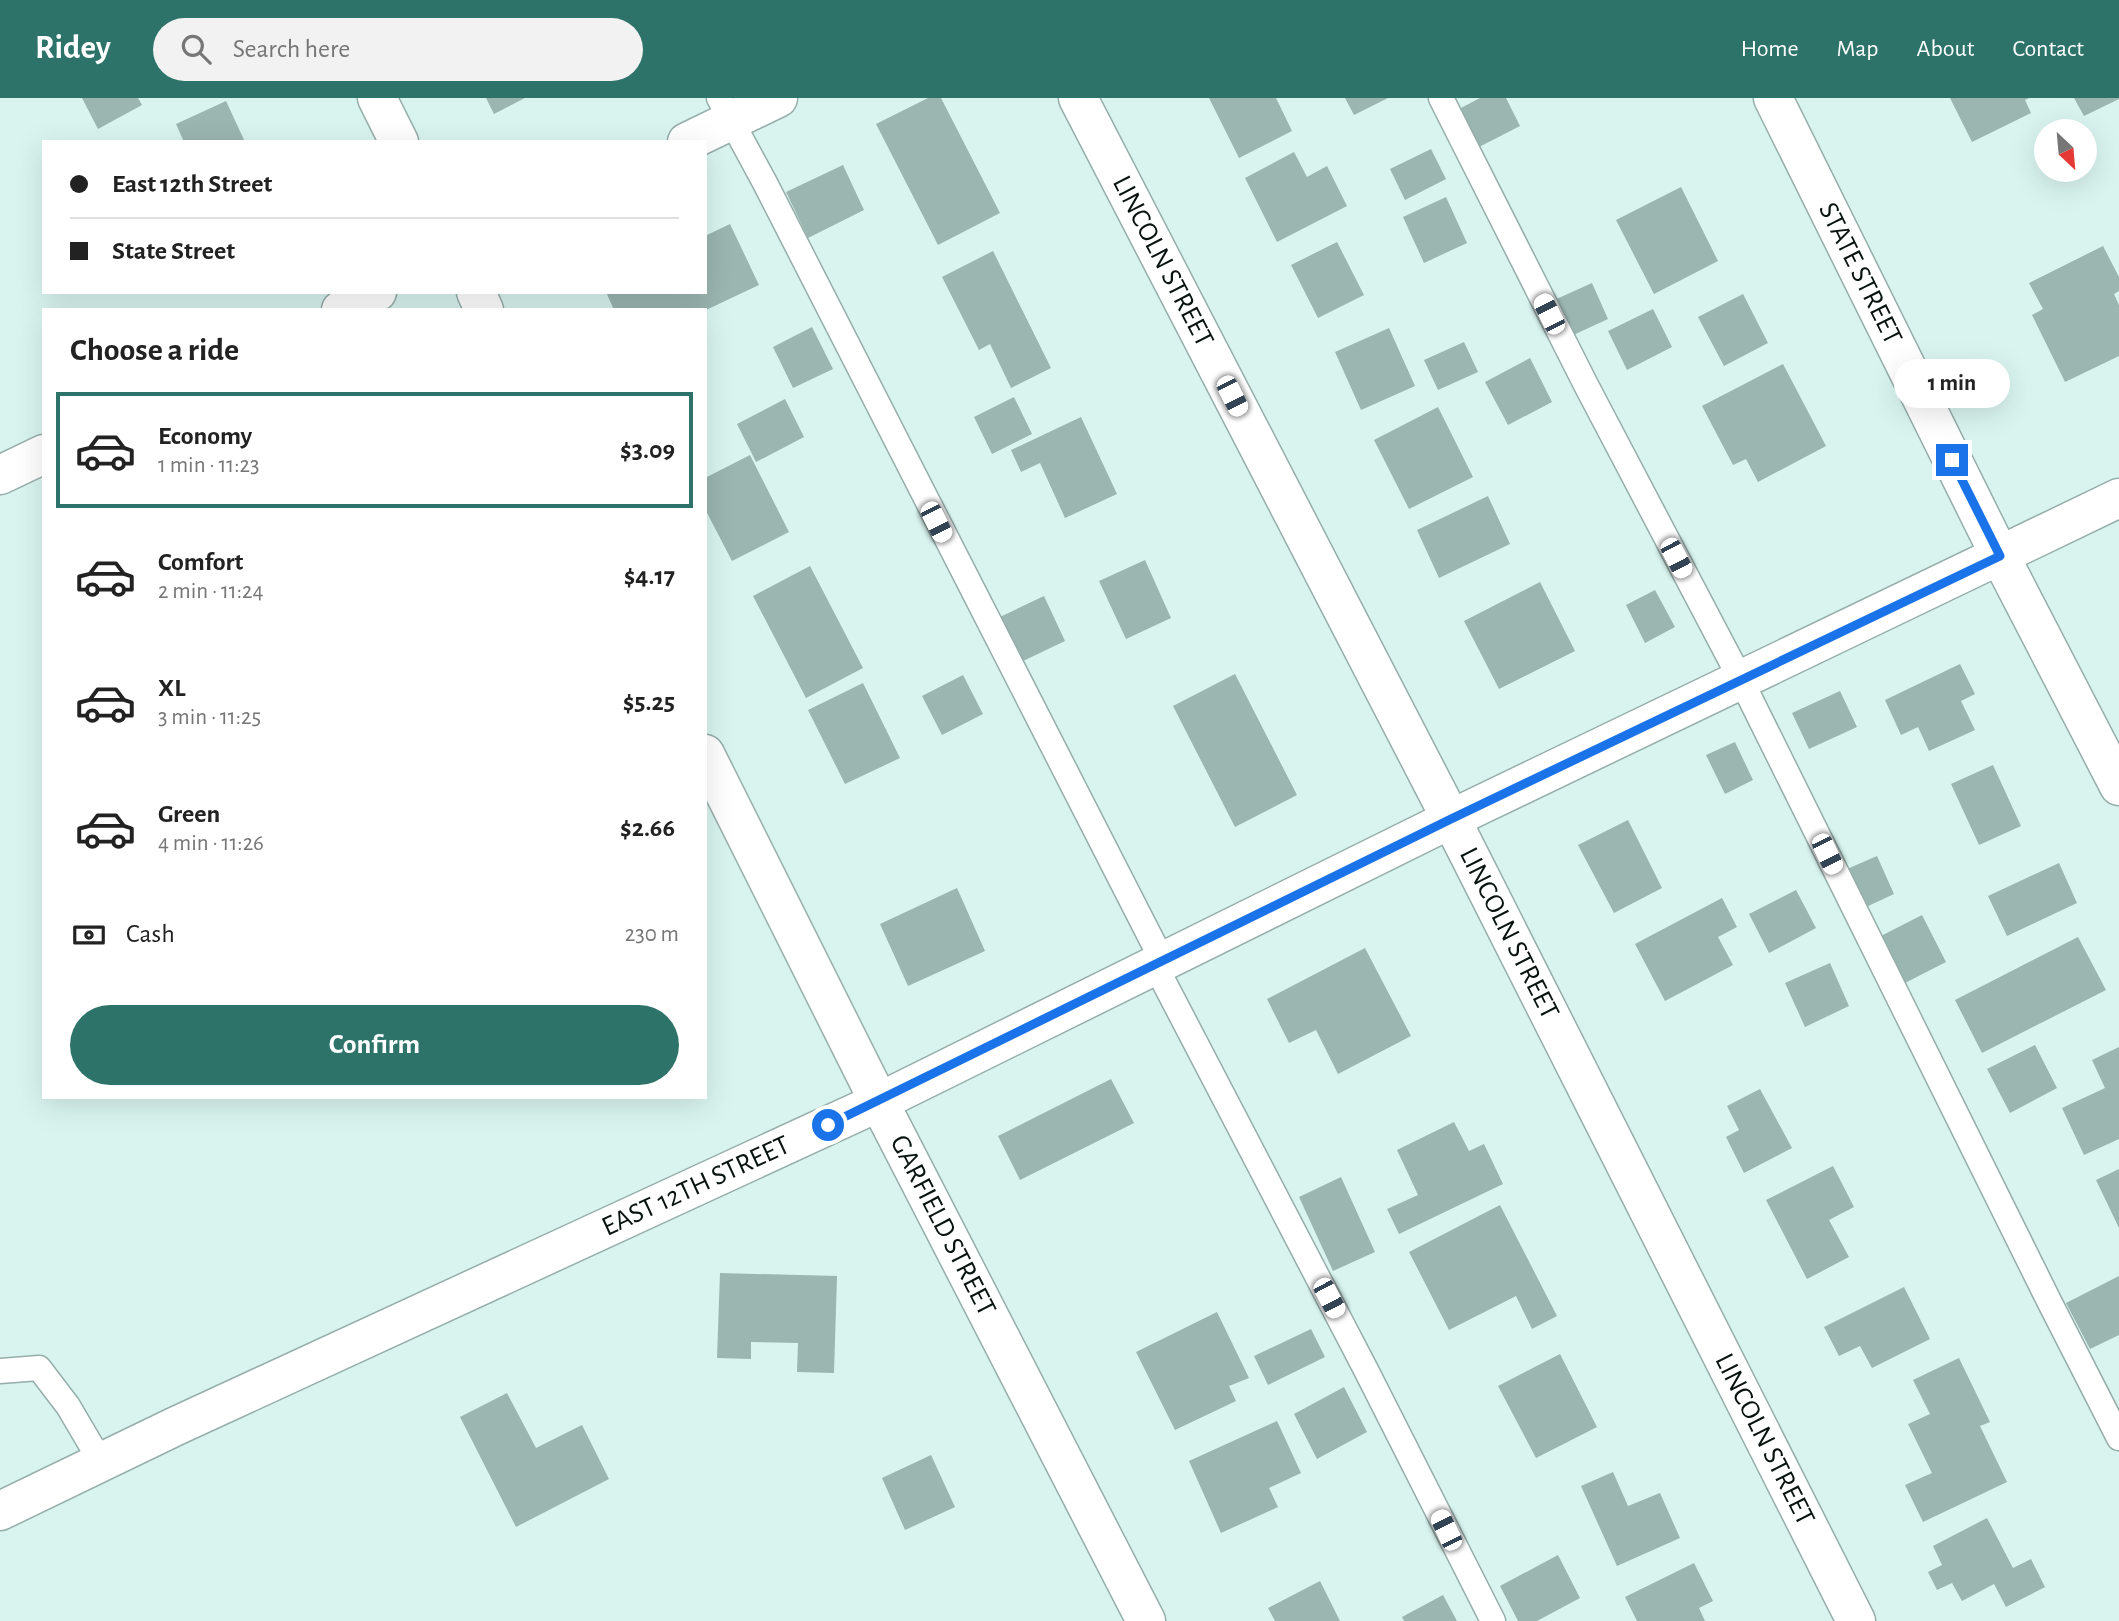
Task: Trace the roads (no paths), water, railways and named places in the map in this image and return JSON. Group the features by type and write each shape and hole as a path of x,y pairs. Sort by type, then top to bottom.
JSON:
{"street":[{"path":"377,98 398,140"},
{"path":"689,140 725,109 778,98"},
{"name":"LINCOLN STREET","path":"1078,98 1451,819 1856,1621"},
{"name":"STATE STREET","path":"1773,98 2000,556 2119,786"},
{"path":"345,308 373,294"},
{"path":"0,475 42,455"},
{"name":"EAST 12TH STREET","path":"0,1511 176,1426 879,1102 1451,819 2119,498"},
{"name":"GARFIELD STREET","path":"707,758 879,1102 1146,1621"}],"lane":[{"path":"1441,98 1586,385 1741,680 2119,1438"},
{"path":"725,109 784,219 1493,1621"},
{"path":"0,1371 39,1368 68,1406 101,1462"}]}
